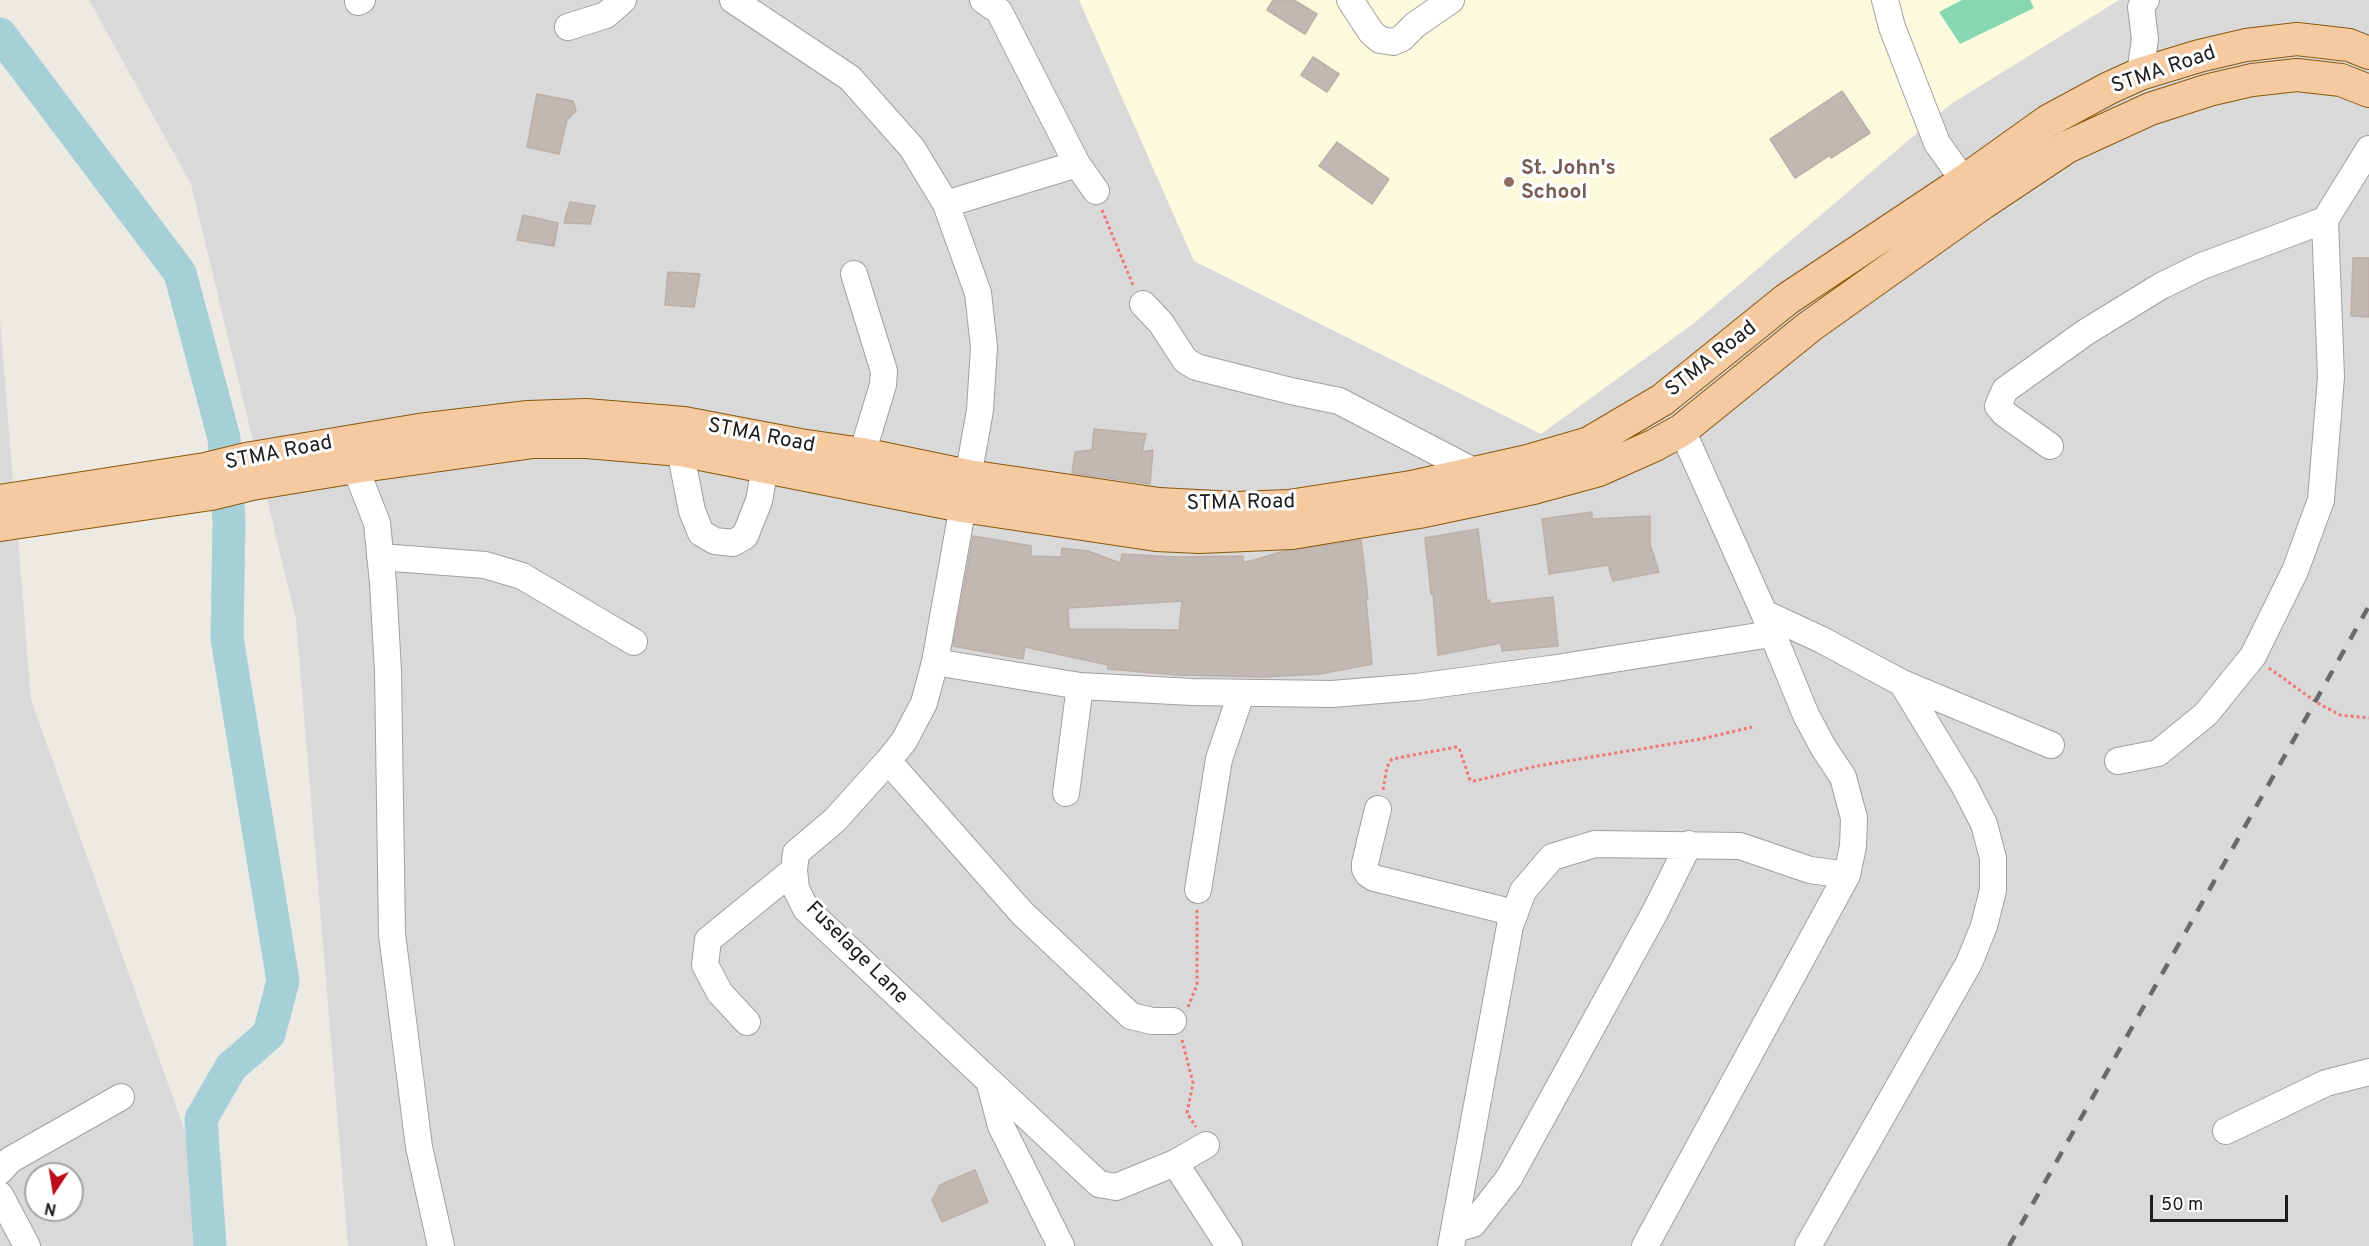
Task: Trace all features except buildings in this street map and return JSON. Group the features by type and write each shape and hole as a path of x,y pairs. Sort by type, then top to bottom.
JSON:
{"main road":[{"name":"STMA Road","path":"249,471 356,467 533,442 587,442 680,450 765,467 965,491 1159,504 1235,508 1289,507 1411,487 1527,461 1589,443 1662,400 1787,299 1965,181 2048,121 2109,88 2140,74 2246,45 2297,39 2349,45 2369,53"},
{"name":"STMA Road","path":"0,525 468,423 528,417 586,415 684,423 800,446 862,454 965,491 1156,534 1200,537 1292,532 1419,512 1533,488 1599,470 1655,445 1682,430 1819,320 1973,210 2067,147 2150,109 2209,90 2252,80 2297,75 2341,80 2369,91"},
{"name":"STMA Road","path":"0,501 208,481"}],"street":[{"path":"568,27 606,15 623,0"},
{"path":"733,0 850,78 912,148 946,204 978,293 984,347 980,410 935,662 924,703 904,741 888,761 835,820 796,853 794,870 708,940 705,965 720,993 747,1022"},
{"path":"983,0 999,12 1077,164 1096,191"},
{"path":"1350,0 1371,32 1380,40 1393,42 1402,38 1451,0"},
{"path":"1885,0 1892,27 1937,143 1965,181"},
{"path":"2140,74 2145,39 2141,7 2146,0"},
{"path":"2118,761 2158,753 2206,714 2253,656 2295,571 2321,500 2331,377 2325,220 2369,149"},
{"path":"946,204 1077,164"},
{"path":"2050,446 2005,414 1998,406 2005,390 2086,332 2161,286 2202,266 2325,220"},
{"path":"854,274 884,371 883,385 862,454"},
{"path":"1143,304 1161,323 1185,360 1196,367 1290,392 1339,401 1474,472"},
{"path":"1645,1246 1847,875 1853,846 1854,818 1843,777 1823,747 1806,715 1682,430"},
{"path":"680,450 692,511 701,533 716,541 733,543 745,536 759,501 765,467"},
{"path":"356,467 377,523 380,557 388,671 392,934 419,1147 441,1246"},
{"path":"380,557 485,565 522,576 634,642"},
{"path":"935,662 1080,686 1241,694 1332,694 1417,687 1550,669 1768,624 1822,640 1902,683 2051,745"},
{"path":"1808,1246 1970,963 1984,926 1993,890 1993,858 1984,824 1964,785 1902,683"},
{"path":"1066,793 1080,686"},
{"path":"1198,890 1219,759 1241,694"},
{"path":"888,761 1022,913 1115,1002 1131,1016 1152,1021 1173,1021"},
{"path":"1378,810 1365,863 1368,874 1374,878 1515,912"},
{"path":"1453,1238 1508,938 1523,891 1552,857 1595,844 1740,846 1810,870 1847,875"},
{"path":"1453,1238 1473,1224 1509,1178 1656,912 1689,844"},
{"name":"Fuselage Lane","path":"794,870 796,889 806,909 1100,1185 1116,1187 1175,1163 1206,1144"},
{"path":"2226,1131 2326,1083 2369,1072"},
{"path":"990,1083 1001,1126 1061,1246"},
{"path":"0,1171 10,1160 121,1097"},
{"path":"1175,1163 1229,1246"},
{"path":"0,1195 27,1246"}],"path":[{"path":"1096,191 1137,296 1143,304"},
{"path":"2253,656 2332,711 2340,715 2369,718"},
{"path":"1378,810 1392,759 1456,747 1459,748 1470,780 1474,781 1537,766 1701,739 1752,727"},
{"path":"1198,890 1197,985 1188,1008 1173,1021 1184,1044 1193,1083 1187,1113 1206,1144"}],"shaded area":[{"path":"89,0 2369,0 2369,1246 348,1246 296,619 191,184"},
{"name":"St. John's School","path":"1079,0 2119,0 1951,104 1693,324 1541,434 1194,261"},
{"path":"0,320 31,700 226,1246 0,1246"}],"green space":[{"path":"1962,0 2030,0 2034,8 1960,44 1939,12"}],"waterway":[{"path":"0,34 180,273 224,438 229,522 227,638 283,981 269,1034 231,1067 201,1119 210,1246"}],"railway":[{"path":"2009,1246 2369,606"}],"place":[{"name":"St. John's School","path":"1509,182"}]}
